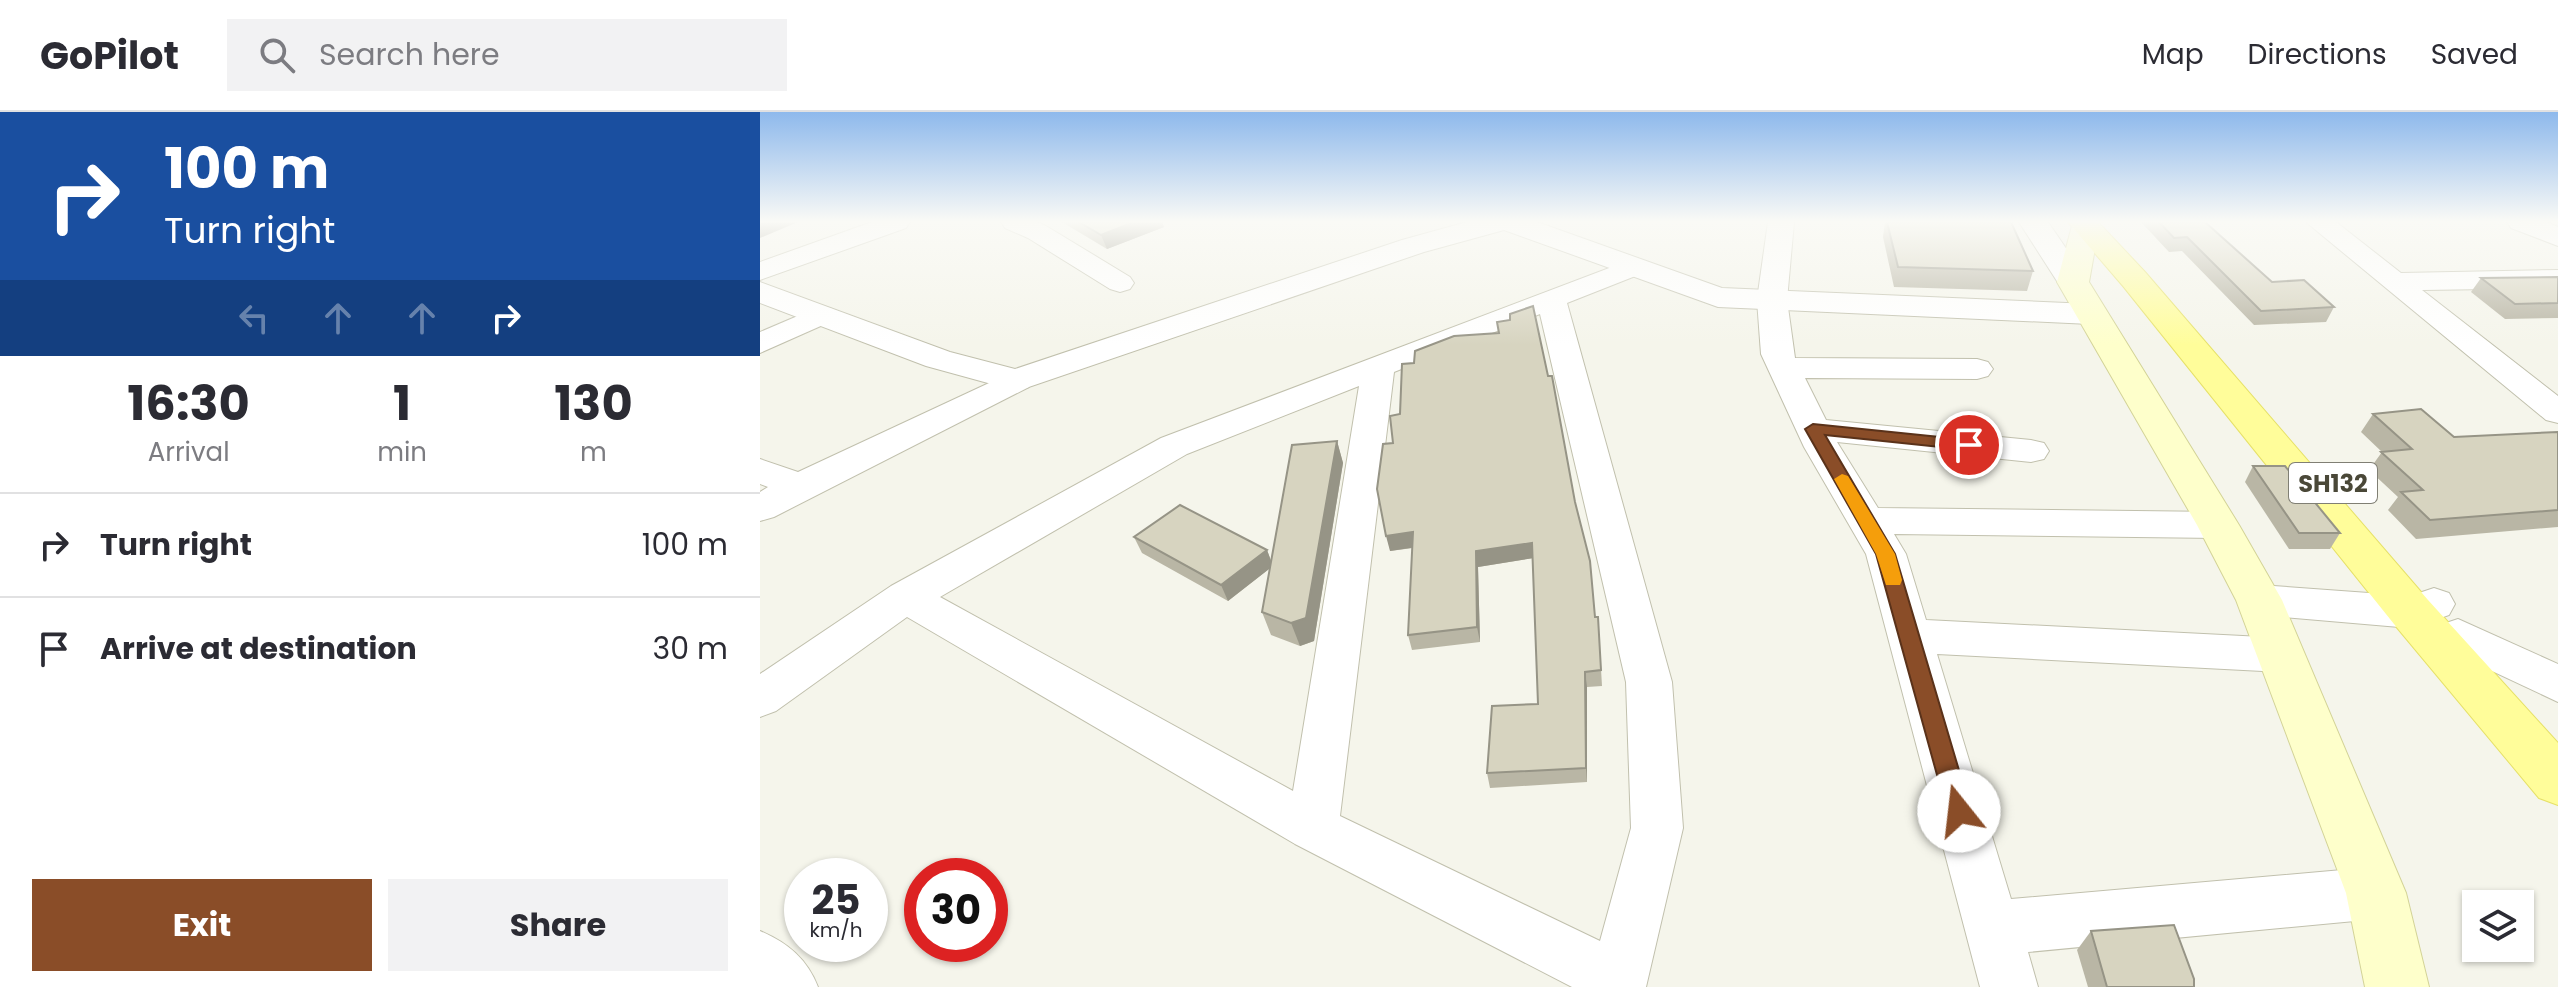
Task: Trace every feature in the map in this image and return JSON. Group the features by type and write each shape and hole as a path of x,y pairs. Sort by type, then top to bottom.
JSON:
{"main road":[{"path":"2087,263 2082,298 2218,525 2259,600 2376,893 2397,987"},
{"path":"2122,263 2434,617 2558,742"},
{"path":"2434,617 2558,781"}],"street":[{"path":"760,272 785,263"},
{"path":"1087,263 1120,283"},
{"path":"760,508 1017,380 1362,263"},
{"path":"1622,263 1718,297 1772,300 2082,298"},
{"path":"1776,263 1772,300 1777,354 1813,429 1886,554 2009,987"},
{"path":"2059,263 2082,298"},
{"path":"2370,263 2558,413"},
{"path":"760,698 906,597 1174,446 1633,267"},
{"path":"2394,282 2558,279"},
{"path":"760,292 938,359 1017,380"},
{"path":"906,597 1313,828 1618,983 1657,828 1649,682 1551,300"},
{"path":"760,344 821,315"},
{"path":"1313,828 1378,367"},
{"path":"1783,368 1977,369"},
{"path":"2519,382 2558,382"},
{"path":"1813,429 2031,451"},
{"path":"760,471 800,486"},
{"path":"1866,521 2218,525"},
{"path":"2259,600 2434,617 2550,677"},
{"path":"1909,636 2282,655"},
{"path":"1992,928 2376,893"},
{"path":"760,960 789,987"}],"building":[{"path":"1897,263 2029,263 2033,271 1898,267"},
{"path":"2213,263 2251,263 2272,282 2304,280 2334,307 2261,311"},
{"path":"2558,277 2558,303 2515,304 2481,278"},
{"path":"1533,306 1548,376 1552,376 1575,502 1590,561 1601,670 1585,672 1586,768 1487,773 1492,706 1538,704 1532,543 1476,551 1477,627 1408,635 1413,532 1386,536 1377,489 1383,444 1393,443 1390,416 1400,414 1402,364 1414,363 1415,351 1454,336 1499,333 1497,322 1510,320 1510,314"},
{"path":"2421,409 2454,437 2558,432 2558,510 2430,520 2401,492 2423,490 2381,452 2412,449 2373,414"},
{"path":"1337,441 1306,618 1291,623 1262,612 1292,445"},
{"path":"2253,466 2285,466 2340,533 2299,533"},
{"path":"1180,505 1267,550 1221,585 1134,537"},
{"path":"2174,925 2194,979 2194,987 2107,987 2091,931"}],"slow traffic":[{"path":"1842,479 1886,554 1893,580"}],"route":[{"path":"1959,811 1886,554 1813,429 1969,445"}]}
